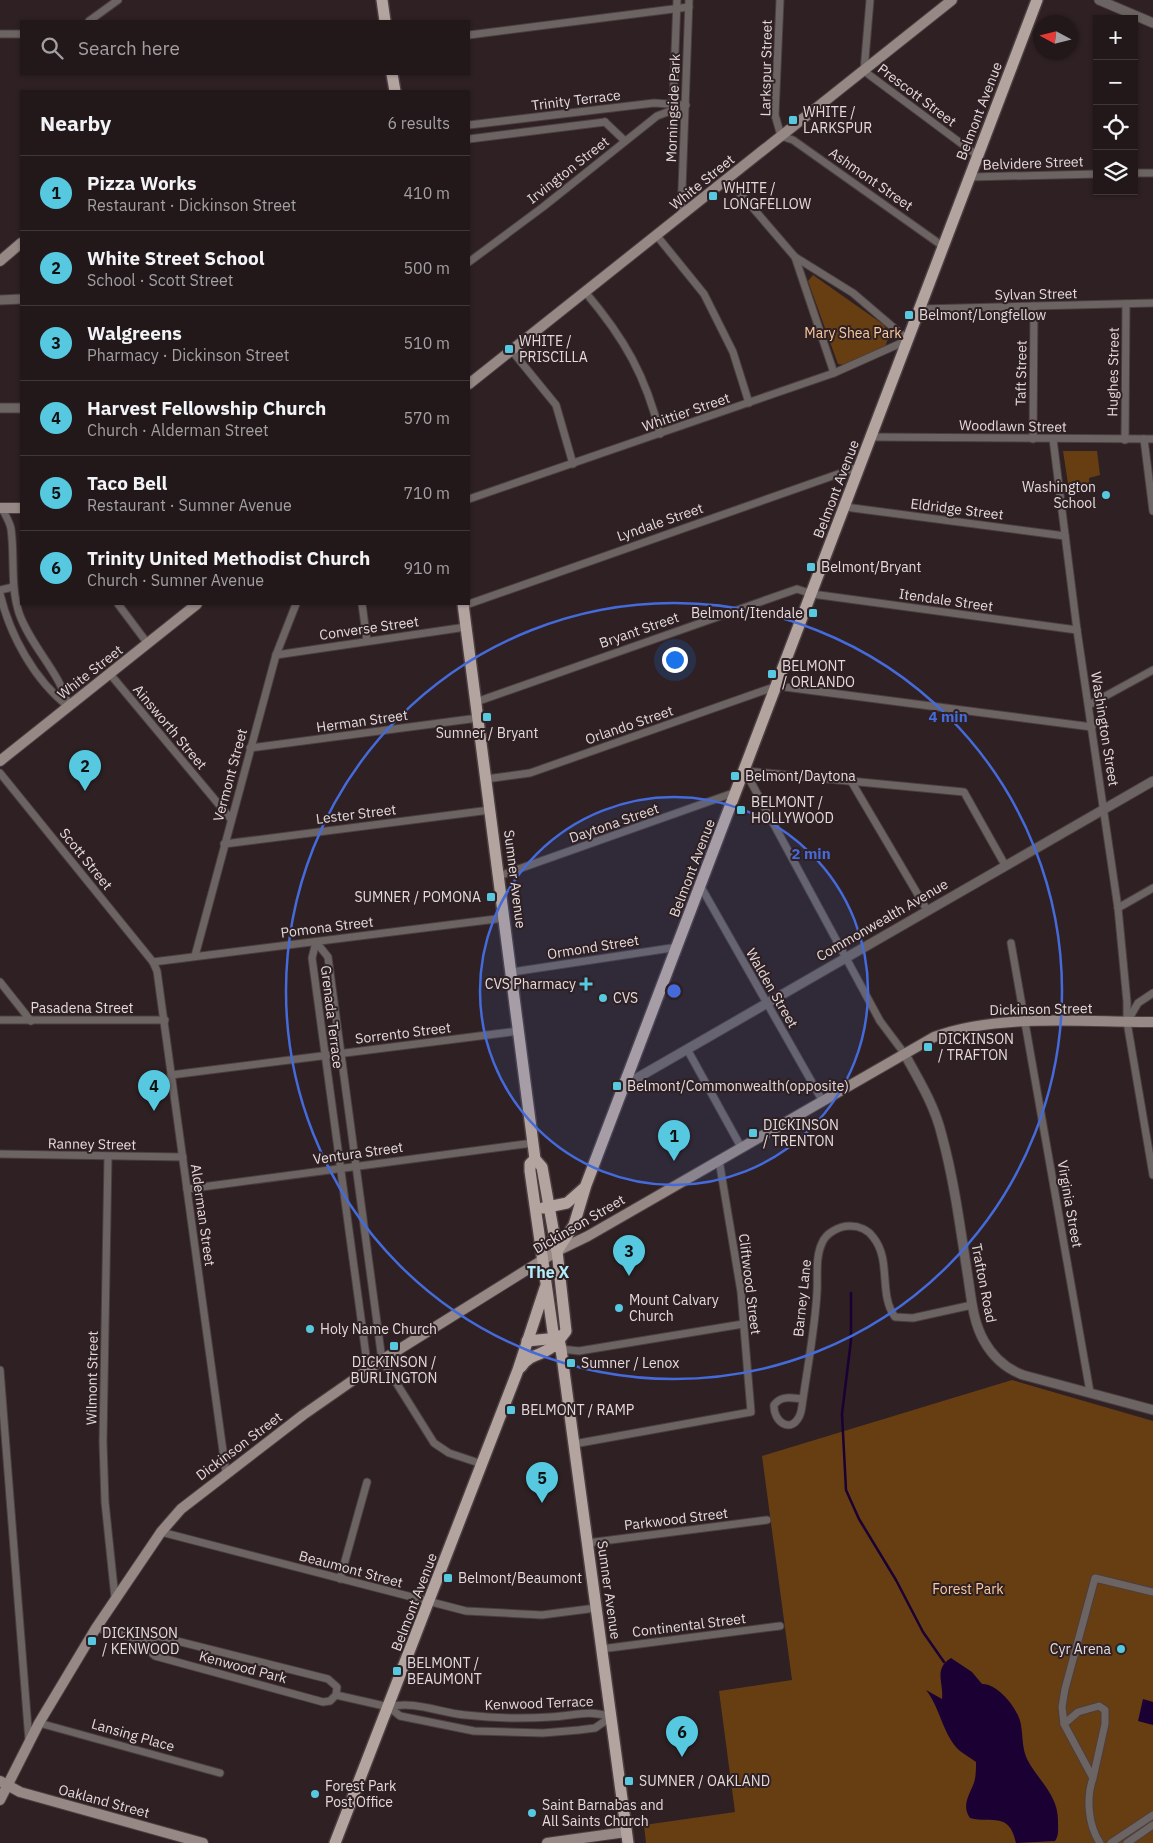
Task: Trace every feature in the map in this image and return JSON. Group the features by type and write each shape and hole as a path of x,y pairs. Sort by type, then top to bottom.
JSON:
{"main road":[{"path":"382,0 385,20"},
{"name":"White Street","path":"470,383 586,293 952,0"},
{"name":"Belmont Avenue","path":"557,1251 574,1226 586,1185 701,888 1037,0"},
{"path":"392,75 395,90"},
{"path":"0,261 20,245"},
{"path":"1,510 20,508"},
{"name":"White Street","path":"0,761 196,605"},
{"name":"Sumner Avenue","path":"463,605 535,1159 540,1163 557,1251 566,1331 558,1345"},
{"name":"Dickinson Street","path":"0,1800 4,1783 39,1722 115,1598 161,1532 187,1503 382,1360 557,1251 588,1236 934,1037 956,1030 992,1023 1023,1021 1153,1022"},
{"name":"Sumner Avenue","path":"535,1159 530,1164 534,1209 574,1444 627,1837"},
{"name":"Belmont Avenue","path":"534,1209 567,1203 577,1197 586,1185"},
{"name":"Belmont Avenue","path":"336,1843 430,1603 518,1370 546,1284"},
{"path":"527,1341 548,1339 558,1345"},
{"name":"Belmont Avenue","path":"518,1370 531,1356 549,1351 558,1345"},
{"name":"Oakland Street","path":"4,1783 20,1792 204,1843"},
{"path":"547,1843 627,1837"}],"street":[{"path":"90,20 118,0"},
{"name":"Morningside Park","path":"674,104 677,0"},
{"name":"Larkspur Street","path":"780,0 775,115 781,136"},
{"path":"864,71 870,0"},
{"path":"1099,0 1130,15"},
{"path":"470,35 677,9 689,4"},
{"name":"Morningside Park","path":"681,216 689,4"},
{"path":"1138,18 1153,23"},
{"path":"0,34 20,34"},
{"name":"Prescott Street","path":"864,71 978,156"},
{"name":"Trinity Terrace","path":"470,125 654,103 686,105"},
{"name":"Irvington Street","path":"470,261 543,207 656,116 686,105"},
{"path":"604,109 605,122"},
{"name":"Trinity Terrace","path":"470,138 605,122 625,141"},
{"name":"Ashmont Street","path":"781,136 800,145 944,246"},
{"path":"1138,173 1153,173"},
{"name":"Belvidere Street","path":"970,178 1093,174"},
{"path":"728,179 795,257 853,293 908,340"},
{"path":"657,236 704,294 733,352 748,403"},
{"path":"795,257 834,373"},
{"path":"586,293 611,323 636,363 653,403 660,434"},
{"path":"0,300 20,299"},
{"name":"Hughes Street","path":"1124,440 1126,304"},
{"name":"Sylvan Street","path":"920,309 1153,304"},
{"name":"Taft Street","path":"1033,439 1034,306"},
{"name":"Whittier Street","path":"470,499 834,373 908,340"},
{"path":"512,351 556,405 573,464"},
{"path":"0,408 20,408"},
{"name":"Woodlawn Street","path":"872,437 1153,439"},
{"name":"Washington Street","path":"1053,439 1077,630 1105,808 1118,908 1127,1002 1127,1022 1153,1175"},
{"path":"1144,439 1153,511"},
{"name":"Lyndale Street","path":"470,603 861,466"},
{"name":"Eldridge Street","path":"845,507 1065,536"},
{"path":"1,510 11,528 13,587 19,612 34,644 62,686 69,707"},
{"path":"13,587 0,592 7,618 22,649 54,694 69,707"},
{"name":"Bryant Street","path":"476,702 784,593 797,590 812,594"},
{"name":"Itendale Street","path":"812,594 1077,630"},
{"path":"119,605 148,644"},
{"name":"Vermont Street","path":"195,956 276,655 296,605"},
{"path":"362,605 367,641"},
{"name":"Converse Street","path":"276,655 466,627"},
{"path":"22,649 34,644"},
{"path":"1089,705 1153,670"},
{"name":"Ainsworth Street","path":"110,674 231,819"},
{"path":"777,686 1092,727"},
{"name":"Orlando Street","path":"486,779 530,773 777,686"},
{"name":"Herman Street","path":"250,748 478,718"},
{"path":"744,771 964,792 1006,865"},
{"path":"744,771 880,1021 904,1053"},
{"name":"Scott Street","path":"0,773 153,962"},
{"path":"851,781 926,910"},
{"name":"Commonwealth Avenue","path":"625,1085 766,1002 1153,781"},
{"name":"Daytona Street","path":"499,876 736,792"},
{"name":"Lester Street","path":"224,844 490,810"},
{"name":"Walden Street","path":"701,888 822,1100"},
{"path":"1118,908 1153,888"},
{"name":"Pomona Street","path":"153,962 504,918"},
{"name":"Grenada Terrace","path":"316,942 328,957 382,1360"},
{"name":"Grenada Terrace","path":"316,942 312,958 368,1370"},
{"name":"Virginia Street","path":"1011,944 1023,1021 1090,1392"},
{"name":"Ormond Street","path":"512,972 678,947"},
{"name":"Alderman Street","path":"153,962 157,971 165,1020 226,1473"},
{"path":"0,982 31,1020"},
{"path":"1127,1022 1138,1003 1153,993"},
{"name":"Pasadena Street","path":"0,1020 165,1020"},
{"name":"Sorrento Street","path":"171,1075 518,1031"},
{"path":"687,1049 741,1147"},
{"name":"Trafton Road","path":"904,1053 925,1090 941,1130 953,1186 972,1305 985,1343 1006,1366 1028,1377 1153,1410"},
{"name":"Ventura Street","path":"187,1189 533,1143"},
{"name":"Ranney Street","path":"0,1154 108,1158 183,1157"},
{"name":"Wilmont Street","path":"108,1158 103,1442 105,1502 115,1598"},
{"name":"Cliftwood Street","path":"574,1444 751,1412 740,1292 719,1160"},
{"name":"Barney Lane","path":"803,1399 784,1398 778,1401 774,1410 777,1420 786,1424 795,1422 801,1413 803,1399 814,1314 819,1254 824,1240 833,1231 842,1227 856,1226 867,1231 874,1238 883,1258 888,1298 895,1317 913,1318 972,1305"},
{"path":"558,1345 580,1351 743,1324"},
{"path":"382,1360 434,1443 449,1453 482,1464"},
{"path":"0,1370 29,1742"},
{"path":"340,1579 367,1482"},
{"name":"Parkwood Street","path":"587,1543 767,1520"},
{"name":"Beaumont Street","path":"161,1532 466,1611 542,1615 596,1608"},
{"path":"1093,1778 1064,1724 1062,1707 1094,1578 1153,1592"},
{"name":"Continental Street","path":"601,1649 780,1626"},
{"name":"Kenwood Park","path":"96,1628 150,1642"},
{"name":"Kenwood Park","path":"157,1636 166,1636 328,1679 336,1685 336,1695 330,1701 323,1702 155,1656 150,1650 150,1642 157,1636"},
{"name":"Kenwood Park","path":"336,1695 389,1707"},
{"name":"Kenwood Terrace","path":"389,1707 402,1703 449,1713 496,1718 555,1717 595,1711 611,1717"},
{"path":"1064,1724 1075,1714 1090,1708 1098,1706 1105,1710 1105,1724 1090,1792 1091,1821 1100,1843"},
{"name":"Kenwood Terrace","path":"389,1707 400,1716 414,1720 459,1729 495,1732 543,1733 595,1728 611,1717"},
{"path":"495,1732 496,1718"},
{"name":"Lansing Place","path":"39,1722 220,1773"},
{"path":"1110,1843 1153,1815"},
{"path":"1127,1843 1153,1825"}],"green space":[{"name":"Mary Shea Park","path":"813,275 884,325 889,336 885,347 844,365 838,364 808,281"},
{"path":"1063,451 1097,451 1100,475 1089,478 1090,487 1069,490"},
{"name":"Forest Park","path":"1012,1380 1153,1421 1153,1843 646,1843 644,1825 735,1812 719,1691 792,1680 762,1456"}],"shaded area":[{"path":"951,1658 972,1672 982,1684 995,1688 1007,1699 1016,1712 1021,1725 1025,1755 1055,1804 1058,1830 1055,1841 1016,1843 1009,1826 999,1821 970,1818 967,1813 966,1803 975,1779 976,1762 960,1751 949,1738 935,1705 926,1690 942,1699 940,1677 942,1667"},
{"path":"1143,1699 1153,1702 1153,1725 1138,1721"}],"waterway":[{"path":"851,1293 851,1340 842,1414 846,1490 859,1519 896,1580 923,1632 944,1662"}],"place":[{"name":"WHITE / LARKSPUR","path":"793,120"},
{"name":"WHITE / LONGFELLOW","path":"713,196"},
{"name":"Belmont/Longfellow","path":"909,315"},
{"name":"WHITE / PRISCILLA","path":"509,349"},
{"name":"Washington School","path":"1106,495"},
{"name":"Belmont/Bryant","path":"811,567"},
{"name":"Belmont/Itendale","path":"813,613"},
{"name":"BELMONT / ORLANDO","path":"772,674"},
{"name":"Sumner / Bryant","path":"487,717"},
{"name":"Belmont/Daytona","path":"735,776"},
{"name":"White Street School","path":"85,791"},
{"name":"BELMONT / HOLLYWOOD","path":"741,810"},
{"name":"SUMNER / POMONA","path":"491,897"},
{"name":"CVS Pharmacy","path":"586,984"},
{"name":"CVS","path":"603,998"},
{"name":"DICKINSON / TRAFTON","path":"928,1047"},
{"name":"Belmont/Commonwealth(opposite)","path":"617,1086"},
{"name":"Harvest Fellowship Church","path":"154,1111"},
{"name":"DICKINSON / TRENTON","path":"753,1133"},
{"name":"Pizza Works","path":"674,1161"},
{"name":"Walgreens","path":"629,1276"},
{"name":"Mount Calvary Church","path":"619,1308"},
{"name":"Holy Name Church","path":"310,1329"},
{"name":"DICKINSON / BURLINGTON","path":"394,1346"},
{"name":"Sumner / Lenox","path":"571,1363"},
{"name":"BELMONT / RAMP","path":"511,1410"},
{"name":"Taco Bell","path":"542,1503"},
{"name":"Belmont/Beaumont","path":"448,1578"},
{"name":"DICKINSON / KENWOOD","path":"92,1641"},
{"name":"Cyr Arena","path":"1121,1649"},
{"name":"BELMONT / BEAUMONT","path":"397,1671"},
{"name":"Trinity United Methodist Church","path":"682,1757"},
{"name":"SUMNER / OAKLAND","path":"629,1781"},
{"name":"Forest Park Post Office","path":"315,1794"},
{"name":"Saint Barnabas and All Saints Church","path":"532,1813"}],"district":[{"name":"The X","path":"548,1272"}]}
